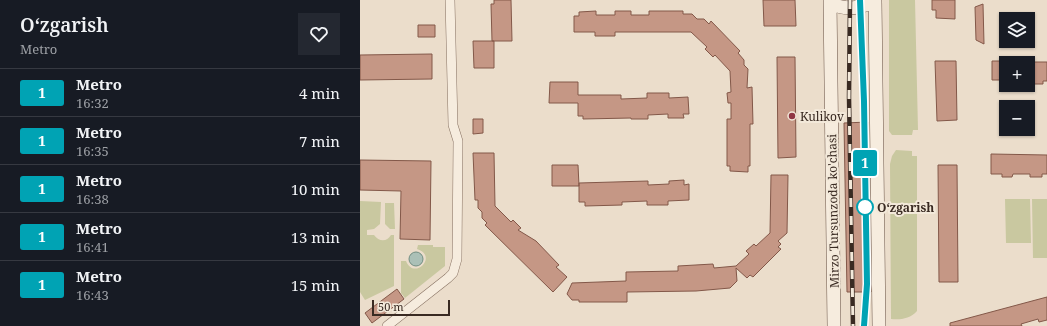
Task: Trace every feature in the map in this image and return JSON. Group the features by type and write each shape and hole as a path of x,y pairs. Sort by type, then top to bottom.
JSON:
{"main road":[{"path":"830,2 842,8 853,9 865,6 875,0"},
{"path":"875,0 879,326"},
{"name":"Mirzo Tursunzoda ko'chasi","path":"830,2 834,326"}],"street":[{"path":"387,326 448,278 453,273 457,259 458,141 453,125 450,0"}],"green space":[{"path":"889,0 915,0 918,130 913,130 912,135 892,135 889,131"},
{"path":"896,150 912,151 912,156 917,156 917,311 905,318 891,319 890,164 892,156"},
{"path":"1005,199 1030,199 1031,243 1006,243"},
{"path":"1032,199 1047,199 1047,258 1033,258"},
{"path":"360,201 381,202 380,224 374,229 367,230 367,235 374,235 378,239 385,240 391,235 394,235 394,286 365,300 360,292"},
{"path":"385,203 394,203 395,229 390,229 385,224"},
{"path":"418,245 445,247 445,266 405,298 401,293 401,261 406,261 410,267 414,269 423,265 426,257 423,252 417,249"}],"shaded area":[{"path":"416,252 421,254 423,259 421,264 416,266 411,264 409,259 411,254"}],"building":[{"path":"494,0 511,0 512,41 492,41 491,4 494,4"},
{"path":"763,0 795,0 796,26 764,26"},
{"path":"932,0 955,0 955,19 936,18 936,10 932,10"},
{"path":"983,4 984,44 976,40 975,7"},
{"path":"596,11 596,15 615,15 615,11 631,11 631,15 649,15 649,11 683,11 683,14 692,14 697,19 704,19 709,24 711,21 740,51 738,53 744,60 744,65 748,69 747,88 752,87 753,124 750,124 750,166 748,166 748,172 730,171 730,166 727,166 727,119 731,119 731,103 728,103 727,93 731,92 730,71 715,55 713,57 705,49 707,47 691,32 615,32 615,36 595,36 595,32 574,32 574,16 579,16 579,12"},
{"path":"418,25 435,25 435,37 418,37"},
{"path":"473,41 494,41 494,68 474,68"},
{"path":"432,54 432,79 360,80 360,55"},
{"path":"777,57 795,57 796,157 778,158"},
{"path":"935,61 956,61 957,120 937,121"},
{"path":"992,61 999,61 999,80 992,80"},
{"path":"1035,62 1047,62 1047,81 1043,81 1043,84 1035,84"},
{"path":"550,82 578,82 578,95 621,95 621,99 647,98 647,93 669,93 669,98 688,97 689,114 683,114 684,118 668,118 668,114 648,115 648,119 583,119 583,116 578,116 578,103 549,103"},
{"path":"473,119 483,119 483,133 473,134"},
{"path":"868,122 871,292 847,292 844,123"},
{"path":"473,153 494,153 495,206 511,222 513,220 521,228 518,230 536,241 559,265 556,267 567,277 553,292 485,225 487,223 482,218 482,212 478,208 478,200 475,200"},
{"path":"991,154 1047,155 1047,174 1042,174 1042,177 1030,177 1030,174 1013,174 1012,177 1002,177 1002,174 991,174"},
{"path":"360,160 431,161 430,240 400,239 401,191 360,190"},
{"path":"552,165 578,165 579,186 552,186"},
{"path":"938,165 957,165 958,282 939,282"},
{"path":"771,175 788,175 787,233 778,241 781,244 778,247 781,249 753,277 750,275 747,278 736,268 737,281 730,288 696,291 627,292 627,302 579,302 579,300 572,300 567,294 572,283 626,281 626,272 678,271 678,266 713,264 714,268 736,266 749,254 746,251 754,244 756,246 770,233"},
{"path":"684,180 684,185 689,184 689,200 668,201 668,205 647,205 647,201 622,202 622,205 585,206 585,202 579,202 579,183 648,181 648,185 669,184 669,181"},
{"path":"397,289 404,299 372,323 365,313"},
{"path":"1047,297 1047,320 1039,322 1038,319 1021,324 1022,326 950,326 950,323"}],"railway":[{"path":"850,0 849,97 853,326"},
{"path":"860,0 864,101 867,284 864,326"}],"metro line":[{"name":"1","path":"860,0 864,101 867,284 864,326"}],"place":[{"name":"Kulikov","path":"792,116"},
{"name":"O‘zgarish","path":"865,207"}]}
